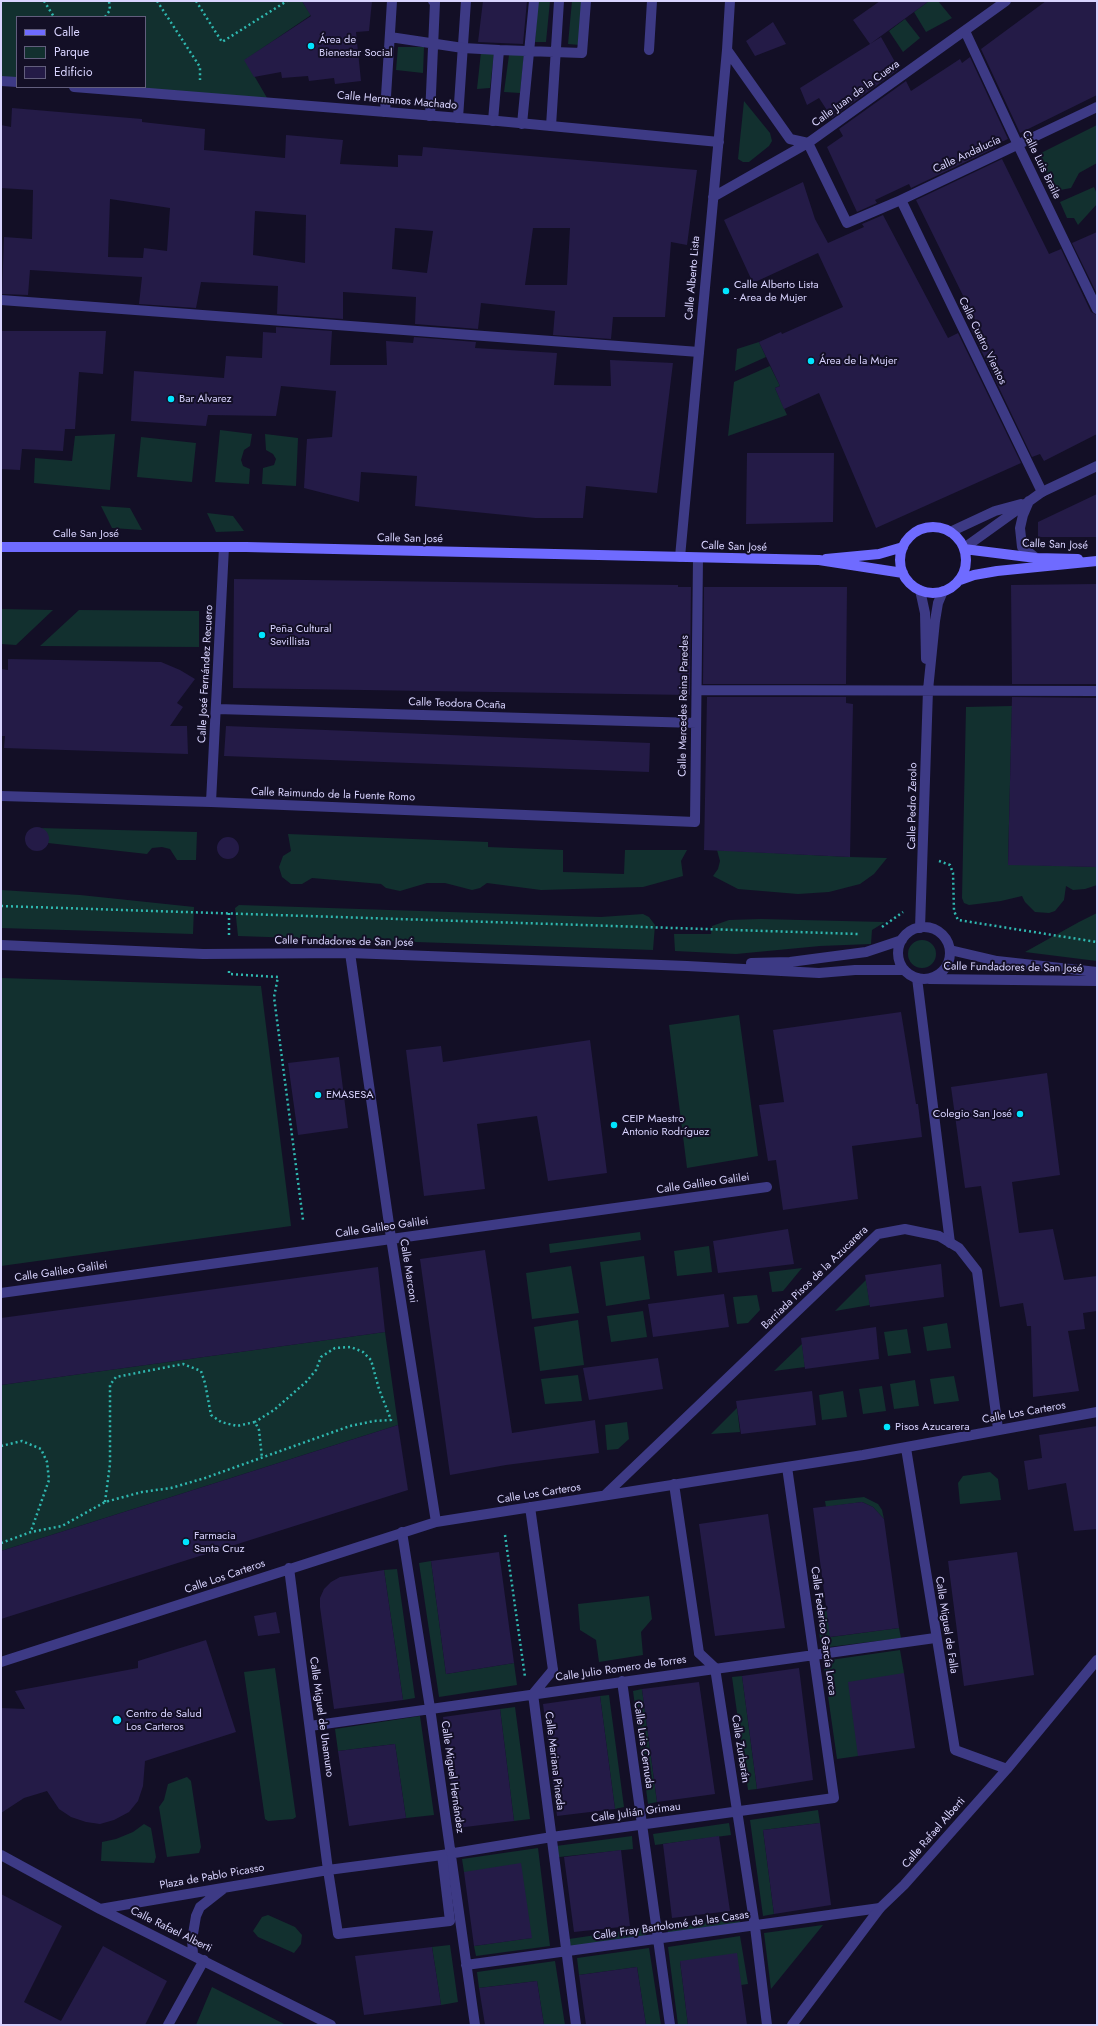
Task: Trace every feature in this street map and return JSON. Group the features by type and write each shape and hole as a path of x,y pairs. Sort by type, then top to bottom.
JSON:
{"main road":[{"path":"935,527 950,532 958,539 964,549 964,571 960,580 952,587 943,591 933,593 920,590 907,581 902,573 900,564 903,547 910,536 919,530 935,527"},
{"name":"Calle San José","path":"1,547 224,547 818,560 879,554 903,547"},
{"name":"Calle San José","path":"964,549 1036,558 1097,560"},
{"name":"Calle San José","path":"818,560 902,573"},
{"name":"Calle San José","path":"960,580 974,575 997,571 1097,560"}],"street":[{"path":"385,112 392,1"},
{"path":"430,116 435,2 433,1"},
{"path":"458,118 466,1"},
{"path":"522,124 534,1"},
{"path":"551,126 559,1"},
{"path":"390,37 433,42 463,48 582,53 586,1"},
{"path":"649,50 652,1"},
{"name":"Calle Alberto Lista","path":"680,557 719,142 730,1"},
{"name":"Calle Juan de la Cueva","path":"713,197 808,143 1006,1"},
{"name":"Calle Luis Braile","path":"965,31 1097,309"},
{"path":"493,121 499,50"},
{"path":"727,50 790,139 808,143"},
{"path":"1,81 16,82"},
{"name":"Calle Hermanos Machado","path":"87,88 458,118 719,142"},
{"name":"Calle Andalucía","path":"808,143 847,223 901,200 1097,107"},
{"name":"Calle Cuatro Vientos","path":"901,200 1042,492"},
{"path":"1,300 699,352"},
{"path":"964,549 1042,492 1097,466"},
{"path":"950,532 995,511 1029,502"},
{"path":"1029,502 1023,515 1020,528 1022,547 1036,558"},
{"name":"Calle José Fernández Recuero","path":"212,802 224,547"},
{"name":"Calle Mercedes Reina Paredes","path":"663,821 695,822 698,558"},
{"name":"Calle Pedro Zerolo","path":"920,590 925,613 928,687 920,928"},
{"name":"Calle Pedro Zerolo","path":"928,687 938,603 943,591"},
{"path":"697,690 928,687 1097,691"},
{"name":"Calle Teodora Ocaña","path":"217,709 696,722"},
{"name":"Calle Raimundo de la Fuente Romo","path":"1,796 212,802 663,821"},
{"path":"920,928 928,928 942,935 950,950 949,958 942,971 929,979 917,978 904,970 898,955 902,940 907,934 920,928"},
{"name":"Calle Fundadores de San José","path":"687,966 797,961 866,952 902,940"},
{"name":"Calle Fundadores de San José","path":"1,945 229,953 350,953 687,966 818,973 855,970 904,970"},
{"name":"Calle Fundadores de San José","path":"950,950 997,961 1097,972"},
{"name":"Calle Marconi","path":"350,953 391,1238 436,1522"},
{"path":"917,978 950,1243"},
{"name":"Calle Fundadores de San José","path":"929,979 1097,981"},
{"name":"Calle Galileo Galilei","path":"1,1293 767,1187"},
{"name":"Barriada Pisos de la Azucarera","path":"605,1495 878,1234 905,1229 939,1236 959,1248 977,1271 998,1429"},
{"name":"Calle Los Carteros","path":"1,1662 208,1596 288,1568 436,1522 906,1448 998,1429 1097,1412"},
{"name":"Calle Miguel de Falla","path":"906,1448 955,1750 1007,1768"},
{"name":"Calle Federico García Lorca","path":"787,1467 834,1798"},
{"path":"674,1484 699,1653 715,1668"},
{"path":"530,1507 553,1670 533,1694"},
{"name":"Calle Miguel Hernández","path":"402,1532 430,1708 446,1854 475,2025"},
{"name":"Calle Miguel de Unamuno","path":"288,1568 328,1870"},
{"name":"Calle Julio Romero de Torres","path":"310,1726 936,1638"},
{"name":"Calle Rafael Alberti","path":"792,2025 880,1908 904,1885 1007,1768 1097,1660"},
{"name":"Calle Zurbarán","path":"715,1668 755,1927 767,2025"},
{"name":"Calle Luis Cernuda","path":"622,1681 670,2025"},
{"name":"Calle Mariana Pineda","path":"533,1694 576,2025"},
{"name":"Calle Julián Grimau","path":"446,1854 642,1824 834,1798"},
{"path":"328,1870 338,1934 450,1921 446,1854"},
{"name":"Plaza de Pablo Picasso","path":"100,1909 328,1870 446,1854"},
{"name":"Calle Rafael Alberti","path":"1,1855 100,1909 193,1954 331,2025"},
{"path":"193,1954 192,1940 196,1916 205,1903 225,1887"},
{"name":"Calle Fray Bartolomé de las Casas","path":"466,1965 755,1927 880,1908"},
{"path":"168,2025 204,1960"}],"path":[{"path":"44,1 53,16"},
{"path":"106,16 110,10 109,1"},
{"path":"157,1 200,67 200,97"},
{"path":"196,1 222,42 287,1"},
{"path":"923,862 942,861 950,865 954,885 954,911 958,920 1097,942"},
{"path":"877,931 903,912 905,905"},
{"path":"1,906 864,934"},
{"path":"229,914 229,974 278,977 274,997 303,1220"},
{"path":"1,1543 31,1532 62,1526 105,1502 142,1492 171,1488 262,1458 350,1426 374,1421 391,1420 379,1389 372,1360 363,1352 351,1347 335,1348 321,1357 316,1370 306,1382 274,1410 255,1422 237,1426 221,1422 210,1415 205,1383 201,1371 183,1364 116,1377 110,1385 110,1464 105,1502"},
{"path":"255,1422 259,1430 262,1458"},
{"path":"1,1446 22,1441 41,1450 47,1462 49,1480 31,1532"}],"green space":[{"path":"1,1 302,1 311,15 245,60 270,103 86,88 146,88 146,16 16,16 16,82 1,81"},
{"path":"538,1 550,1 546,42 535,42"},
{"path":"572,1 582,1 580,45 568,44"},
{"path":"929,1 938,1 952,18 926,32 914,12"},
{"path":"905,19 920,38 903,52 889,31"},
{"path":"398,47 424,47 423,73 396,70"},
{"path":"481,52 494,53 490,88 477,89"},
{"path":"509,55 524,55 520,93 504,92"},
{"path":"744,101 770,133 772,141 769,146 749,162 743,162 738,159"},
{"path":"1097,125 1097,163 1079,173 1071,188 1055,191 1037,155"},
{"path":"1094,187 1097,194 1097,204 1078,225 1074,218 1067,218 1060,202"},
{"path":"759,342 766,357 735,371 737,349"},
{"path":"770,366 780,386 775,388 787,415 728,436 734,382"},
{"path":"220,430 252,434 250,446 244,450 241,460 243,466 250,469 249,484 215,482"},
{"path":"115,434 110,490 34,483 35,458 72,461 75,436"},
{"path":"265,434 298,438 296,486 262,484 263,468 274,465 276,459 273,454 266,450"},
{"path":"141,437 196,443 192,482 137,477"},
{"path":"101,506 130,508 142,530 112,528"},
{"path":"207,513 233,516 244,531 216,532"},
{"path":"1,609 53,610 16,645 1,644"},
{"path":"79,610 199,611 199,647 40,646"},
{"path":"1012,706 1008,864 1097,867 1097,885 1085,889 1073,890 1066,886 1064,900 1055,911 1049,913 1035,912 1025,902 1022,896 1001,901 969,905 964,903 962,898 966,707"},
{"path":"39,828 197,832 196,860 177,860 170,849 162,847 152,848 147,854 48,843 46,832"},
{"path":"288,834 488,842 488,847 563,850 563,872 624,874 625,850 687,850 681,861 683,876 643,887 541,890 487,883 480,888 472,890 445,883 427,883 400,891 386,888 381,884 312,878 302,884 291,884 282,877 279,867 283,856 291,851"},
{"path":"717,850 887,858 874,874 860,884 829,892 798,894 738,889 713,876 718,869 720,861"},
{"path":"1,890 80,895 194,907 193,934 1,928"},
{"path":"239,905 601,917 643,914 649,917 655,925 653,950 238,936 235,908"},
{"path":"1097,913 1097,961 1025,952 1079,922"},
{"path":"761,919 885,922 872,930 871,944 820,946 736,954 675,951 674,934 711,934 712,926 729,920"},
{"path":"922,940 932,944 936,954 932,964 922,968 912,964 908,954 912,944"},
{"path":"1,978 261,986 291,1226 1,1266"},
{"path":"739,1015 758,1156 687,1168 669,1025"},
{"path":"640,1232 641,1240 550,1253 549,1244"},
{"path":"709,1246 712,1272 677,1276 674,1251"},
{"path":"644,1256 650,1299 606,1306 600,1262"},
{"path":"571,1266 579,1313 532,1319 526,1273"},
{"path":"802,1268 783,1291 772,1292 769,1272"},
{"path":"866,1280 870,1305 835,1311"},
{"path":"757,1295 760,1310 748,1323 737,1324 733,1297"},
{"path":"643,1311 647,1337 611,1342 607,1316"},
{"path":"578,1320 584,1365 540,1371 534,1327"},
{"path":"947,1323 951,1348 927,1351 923,1327"},
{"path":"907,1329 911,1353 888,1356 884,1332"},
{"path":"385,1332 398,1425 1,1551 1,1385"},
{"path":"802,1344 805,1367 774,1371"},
{"path":"578,1375 582,1401 545,1404 541,1379"},
{"path":"954,1376 959,1401 934,1404 930,1379"},
{"path":"915,1380 919,1406 894,1409 890,1384"},
{"path":"882,1386 886,1411 863,1414 859,1389"},
{"path":"843,1391 847,1417 822,1420 819,1395"},
{"path":"737,1408 740,1432 711,1434"},
{"path":"627,1422 629,1439 618,1449 607,1450 605,1425"},
{"path":"990,1472 998,1479 1001,1500 960,1504 958,1483 963,1476"},
{"path":"864,1497 878,1504 882,1510 884,1519 873,1507 862,1502 826,1507 825,1501"},
{"path":"431,1561 446,1674 514,1663 517,1685 439,1697 419,1563"},
{"path":"397,1569 415,1698 403,1700 384,1570"},
{"path":"649,1596 652,1619 641,1632 643,1655 599,1662 596,1640 580,1630 578,1604"},
{"path":"827,1611 831,1637 899,1628 901,1638 821,1648 817,1613"},
{"path":"900,1650 904,1673 858,1756 837,1759 823,1661"},
{"path":"275,1668 296,1817 293,1819 268,1821 265,1819 244,1672"},
{"path":"742,1676 757,1789 748,1790 732,1677"},
{"path":"642,1689 657,1802 648,1804 633,1691"},
{"path":"609,1695 624,1807 615,1809 600,1696"},
{"path":"515,1707 530,1819 514,1821 500,1709"},
{"path":"420,1716 434,1815 406,1818 395,1744 338,1751 335,1729"},
{"path":"187,1777 191,1781 201,1847 199,1853 167,1857 159,1807 164,1800 168,1784"},
{"path":"818,1810 820,1823 763,1830 774,1914 763,1916 750,1820"},
{"path":"729,1823 731,1835 655,1845 653,1834"},
{"path":"144,1824 151,1828 156,1857 154,1863 101,1861 102,1842 116,1839 133,1832"},
{"path":"632,1836 633,1849 559,1857 556,1846"},
{"path":"538,1848 550,1946 476,1956 474,1946 531,1938 464,1872 462,1859"},
{"path":"268,1915 295,1927 302,1935 301,1944 294,1953 258,1937 253,1931 262,1917"},
{"path":"739,1917 740,1923 668,1933 667,1927"},
{"path":"823,1925 771,1989 764,1933"},
{"path":"644,1928 646,1936 571,1947 569,1939"},
{"path":"740,1936 748,1984 741,1985 680,1961 688,2025 678,2025 668,1947"},
{"path":"450,1945 458,2002 441,2005 432,1947"},
{"path":"649,1948 661,2025 646,2025 637,1967 579,1975 577,1958"},
{"path":"555,1961 565,2025 544,2025 537,1981 479,1988 477,1972"},
{"path":"212,1987 286,2025 196,2025"}],"building":[{"name":"Área de Bienestar Social","path":"302,1 372,1 369,31 356,32 361,81 335,84 334,78 309,81 308,76 282,78 281,72 254,77 244,60 311,16"},
{"path":"483,1 527,1 523,44 478,42"},
{"path":"880,1 929,1 870,44 853,20"},
{"path":"1046,1 1097,1 1097,95 1020,133 981,49"},
{"path":"773,22 786,44 755,56 746,41"},
{"path":"881,37 899,69 832,118 819,98 807,105 800,88"},
{"path":"970,57 1008,139 995,145 997,147 911,188 909,184 875,200 877,203 857,212 827,147 843,136 839,129 906,81 911,91 960,59 962,63"},
{"path":"12,108 142,119 142,122 205,129 204,150 285,158 286,135 343,140 340,164 398,167 398,155 422,156 423,147 697,170 687,245 671,242 665,317 613,317 611,339 553,335 555,311 481,303 478,329 415,324 416,297 343,292 343,319 277,314 278,286 201,282 196,308 139,304 142,277 30,270 28,295 2,294 4,237 32,239 33,190 1,188 1,125 11,127","holes":["110,199 170,208 167,251 144,248 143,258 108,257","255,211 306,215 305,263 253,255","395,228 433,231 427,273 392,269","533,228 570,228 567,285 525,285"]},
{"path":"1002,159 1049,254 1061,249 1091,312 1097,315 1097,434 1044,461 1040,454 1032,457 970,327 977,324 916,200"},
{"path":"803,182 815,219 828,243 864,227 862,224 883,215 948,338 958,333 1021,463 876,528 819,393 784,409 775,388 780,386 759,342 781,332 782,334 843,307 818,253 753,283 724,220"},
{"path":"1097,232 1097,294 1072,243"},
{"path":"276,327 332,331 330,365 387,365 386,341 413,343 414,337 476,342 475,348 557,353 554,385 611,386 610,360 673,363 657,493 586,486 583,518 535,518 415,506 417,476 361,472 359,502 304,488 307,439 332,437 336,391 281,386 276,416 208,415 206,426 131,421 134,371 224,378 226,356 262,358 263,332 276,333"},
{"path":"1,331 106,331 103,374 79,372 75,429 65,429 63,451 22,449 20,470 1,469"},
{"path":"747,453 834,453 833,522 746,524"},
{"path":"1097,494 1097,537 1038,537 1038,522"},
{"path":"234,579 678,585 678,587 691,587 690,695 233,688"},
{"path":"1097,584 1097,684 1012,684 1011,585"},
{"path":"704,587 847,587 846,684 703,684"},
{"path":"8,659 161,662 180,670 195,679 177,703 183,707 170,726 187,726 188,754 4,748 5,736 1,736 1,669 8,670"},
{"path":"707,697 846,697 846,703 853,704 850,857 704,850"},
{"path":"1012,697 1097,698 1097,867 1008,865"},
{"path":"226,726 650,743 649,772 224,756"},
{"path":"37,827 45,831 49,839 45,847 37,851 29,847 25,839 29,831"},
{"path":"228,837 236,840 239,848 236,856 228,859 220,856 217,848 220,840"},
{"path":"901,1012 916,1104 918,1104 922,1137 852,1146 858,1199 783,1210 776,1160 768,1161 759,1105 784,1102 773,1030"},
{"path":"590,1040 607,1173 548,1181 537,1116 477,1124 485,1189 424,1196 406,1050 441,1046 443,1062"},
{"name":"EMASESA","path":"339,1057 348,1128 298,1135 288,1063"},
{"path":"1047,1073 1060,1175 1012,1182 1019,1233 1053,1229 1064,1280 1097,1276 1097,1311 1083,1313 1085,1329 1068,1331 1079,1391 1033,1397 1031,1326 1027,1326 1023,1303 1000,1307 981,1186 965,1188 951,1087"},
{"path":"788,1229 794,1264 718,1273 713,1241"},
{"path":"485,1250 512,1433 595,1420 599,1453 506,1465 450,1475 420,1259"},
{"path":"941,1264 944,1297 870,1307 865,1275"},
{"path":"378,1267 385,1332 1,1385 1,1318"},
{"path":"724,1294 729,1327 653,1337 648,1304"},
{"path":"876,1327 879,1359 805,1369 801,1338"},
{"path":"658,1358 663,1389 589,1400 583,1368"},
{"path":"812,1391 816,1425 741,1434 736,1401"},
{"path":"398,1425 408,1490 1,1619 1,1551"},
{"path":"1097,1426 1097,1529 1074,1531 1066,1483 1028,1490 1024,1461 1042,1458 1039,1435"},
{"path":"862,1502 873,1507 884,1519 899,1628 830,1637 813,1508"},
{"path":"768,1514 785,1628 715,1636 699,1524"},
{"path":"499,1552 514,1663 446,1674 431,1561"},
{"path":"1017,1552 1034,1675 964,1686 948,1561"},
{"path":"384,1570 403,1700 334,1709 320,1598 324,1589 331,1582 340,1577"},
{"path":"276,1612 280,1633 258,1636 254,1616"},
{"name":"Centro de Salud Los Carteros","path":"206,1640 236,1732 145,1761 143,1786 138,1801 129,1812 114,1820 100,1824 86,1822 71,1817 59,1809 47,1791 24,1798 1,1813 1,1708 25,1709 15,1691 138,1668 138,1661"},
{"path":"799,1668 813,1780 757,1789 742,1676"},
{"path":"904,1673 915,1748 858,1756 848,1682"},
{"path":"699,1682 715,1794 657,1802 642,1689"},
{"path":"600,1696 615,1809 557,1816 543,1704"},
{"path":"500,1709 514,1821 457,1828 443,1717"},
{"path":"395,1744 406,1818 349,1826 338,1751"},
{"path":"820,1823 831,1905 774,1914 763,1830"},
{"path":"719,1836 730,1911 672,1918 663,1844"},
{"path":"621,1850 630,1926 574,1932 564,1857"},
{"path":"521,1863 532,1938 474,1946 464,1872"},
{"path":"1,1894 62,1926 24,2002 61,2021 103,1946 167,1981 145,2025 1,2025"},
{"path":"432,1947 441,2005 364,2015 355,1956"},
{"path":"737,1953 747,2025 688,2025 680,1961"},
{"path":"637,1967 646,2025 586,2025 579,1975"},
{"path":"537,1981 544,2025 485,2025 479,1988"}],"place":[{"name":"Área de Bienestar Social","path":"311,46"},
{"name":"Calle Alberto Lista - Area de Mujer","path":"726,291"},
{"name":"Área de la Mujer","path":"811,361"},
{"name":"Bar Alvarez","path":"171,399"},
{"name":"Peña Cultural Sevillista","path":"262,635"},
{"name":"EMASESA","path":"318,1095"},
{"name":"Colegio San José","path":"1020,1114"},
{"name":"CEIP Maestro Antonio Rodríguez","path":"614,1125"},
{"name":"Pisos Azucarera","path":"887,1427"},
{"name":"Farmacia Santa Cruz","path":"186,1542"},
{"name":"Centro de Salud Los Carteros","path":"117,1720"}]}
